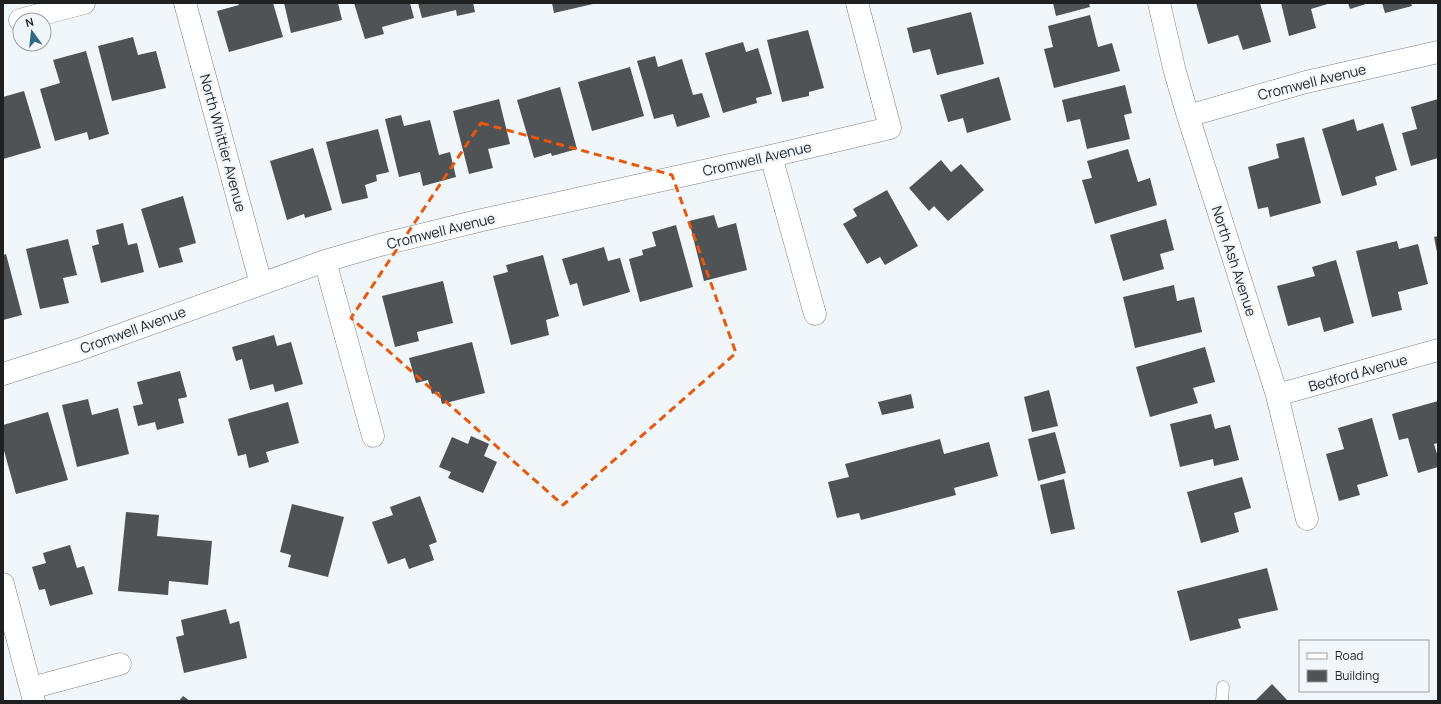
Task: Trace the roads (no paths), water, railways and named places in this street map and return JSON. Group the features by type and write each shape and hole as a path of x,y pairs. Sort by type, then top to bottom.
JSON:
{"street":[{"path":"50,12 84,3"},
{"name":"North Whittier Avenue","path":"185,3 261,284"},
{"name":"Cromwell Avenue","path":"3,374 78,350 325,261 380,245 482,220 890,128 857,3"},
{"name":"North Ash Avenue","path":"1159,3 1188,116 1278,395 1307,519"},
{"name":"Cromwell Avenue","path":"1188,116 1306,82 1438,52"},
{"path":"771,156 815,314"},
{"path":"325,261 373,436"},
{"name":"Bedford Avenue","path":"1278,395 1438,350"},
{"path":"3,584 33,695 120,664"}],"lane":[{"path":"1222,701 1223,687"}]}
